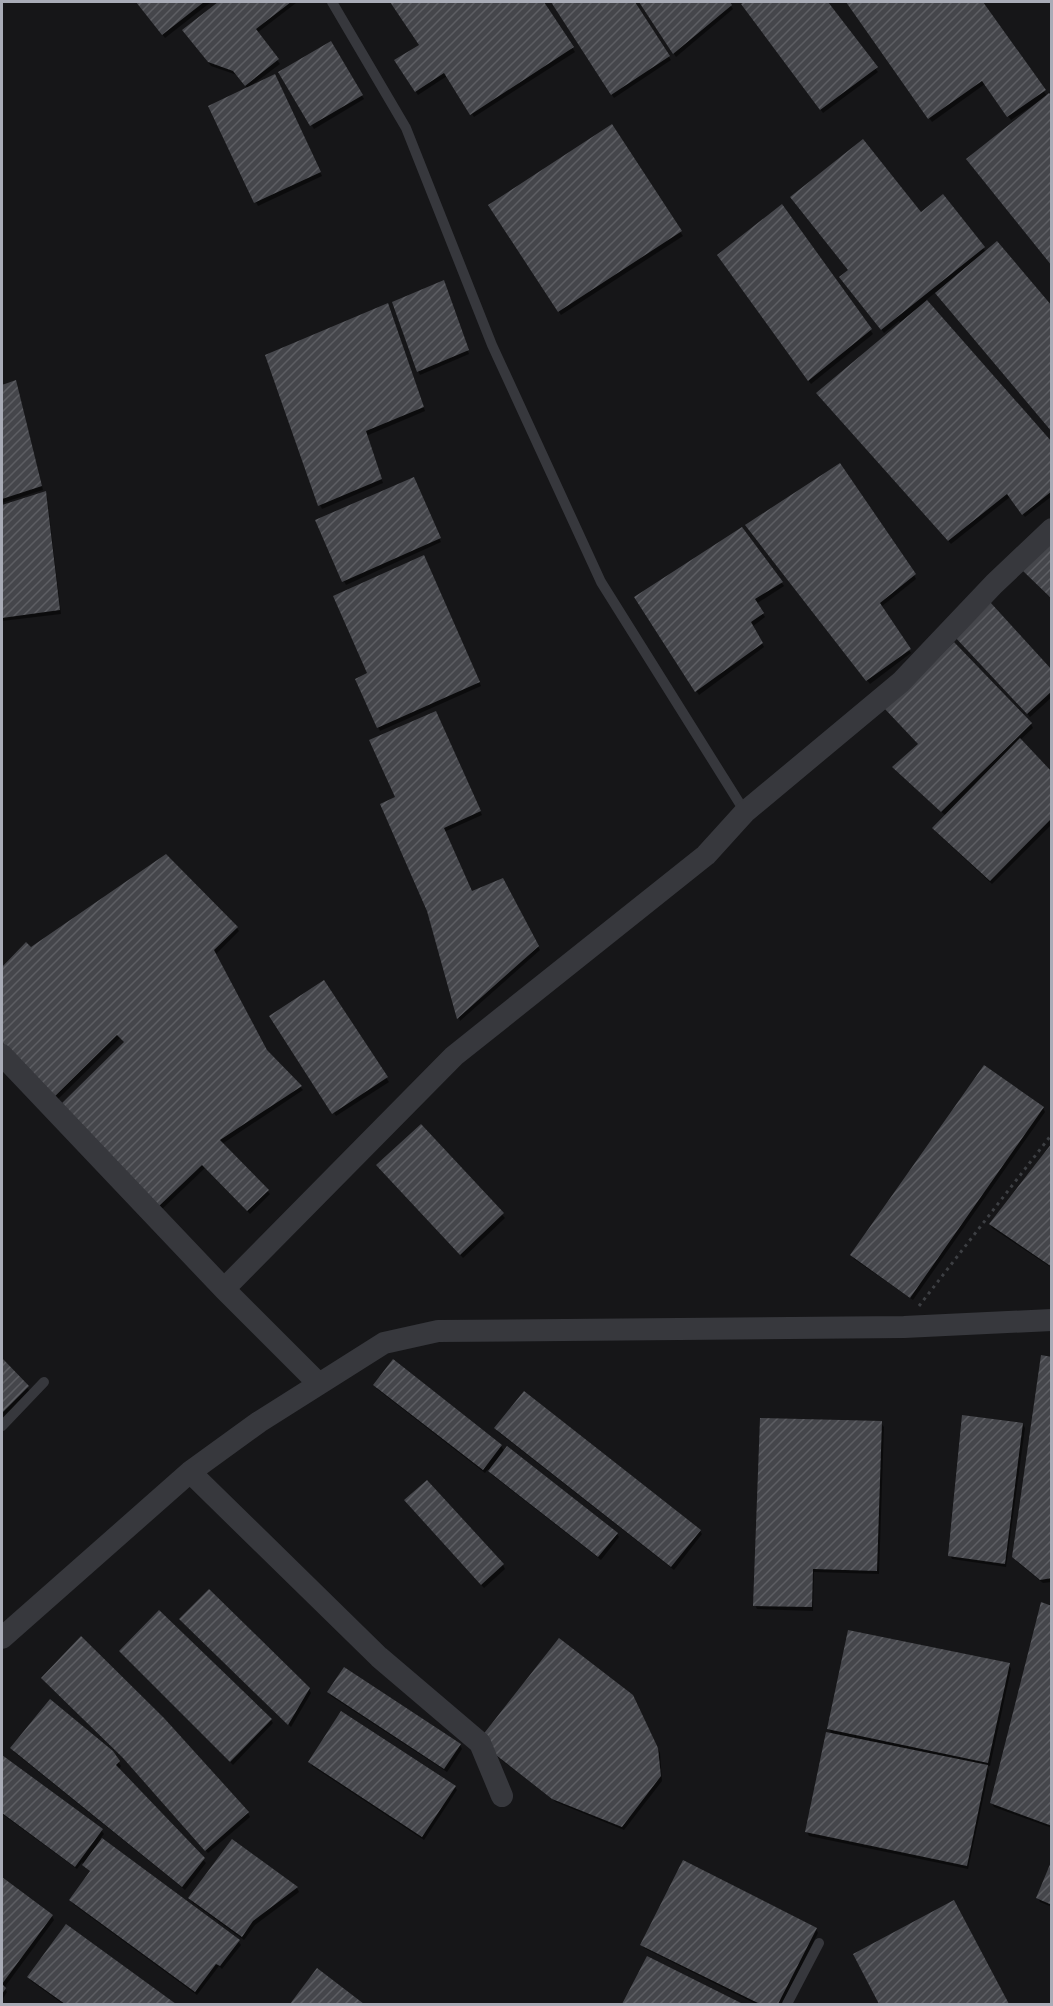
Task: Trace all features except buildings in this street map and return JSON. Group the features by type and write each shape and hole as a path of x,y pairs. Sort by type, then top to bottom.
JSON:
{"street":[{"path":"224,1289 454,1056 706,855 745,812 901,682 994,584 1052,529"},
{"path":"2,1055 224,1289 319,1384"},
{"path":"2,1638 190,1472 259,1422 384,1343 438,1331 904,1327 1052,1320"},
{"path":"190,1472 379,1657 480,1743 502,1796"}],"lane":[{"path":"332,2 406,128 492,345 601,582 745,812"},
{"path":"2,1426 44,1382"},
{"path":"787,2004 819,1943"}],"path":[{"path":"904,1327 1052,1134"}]}
